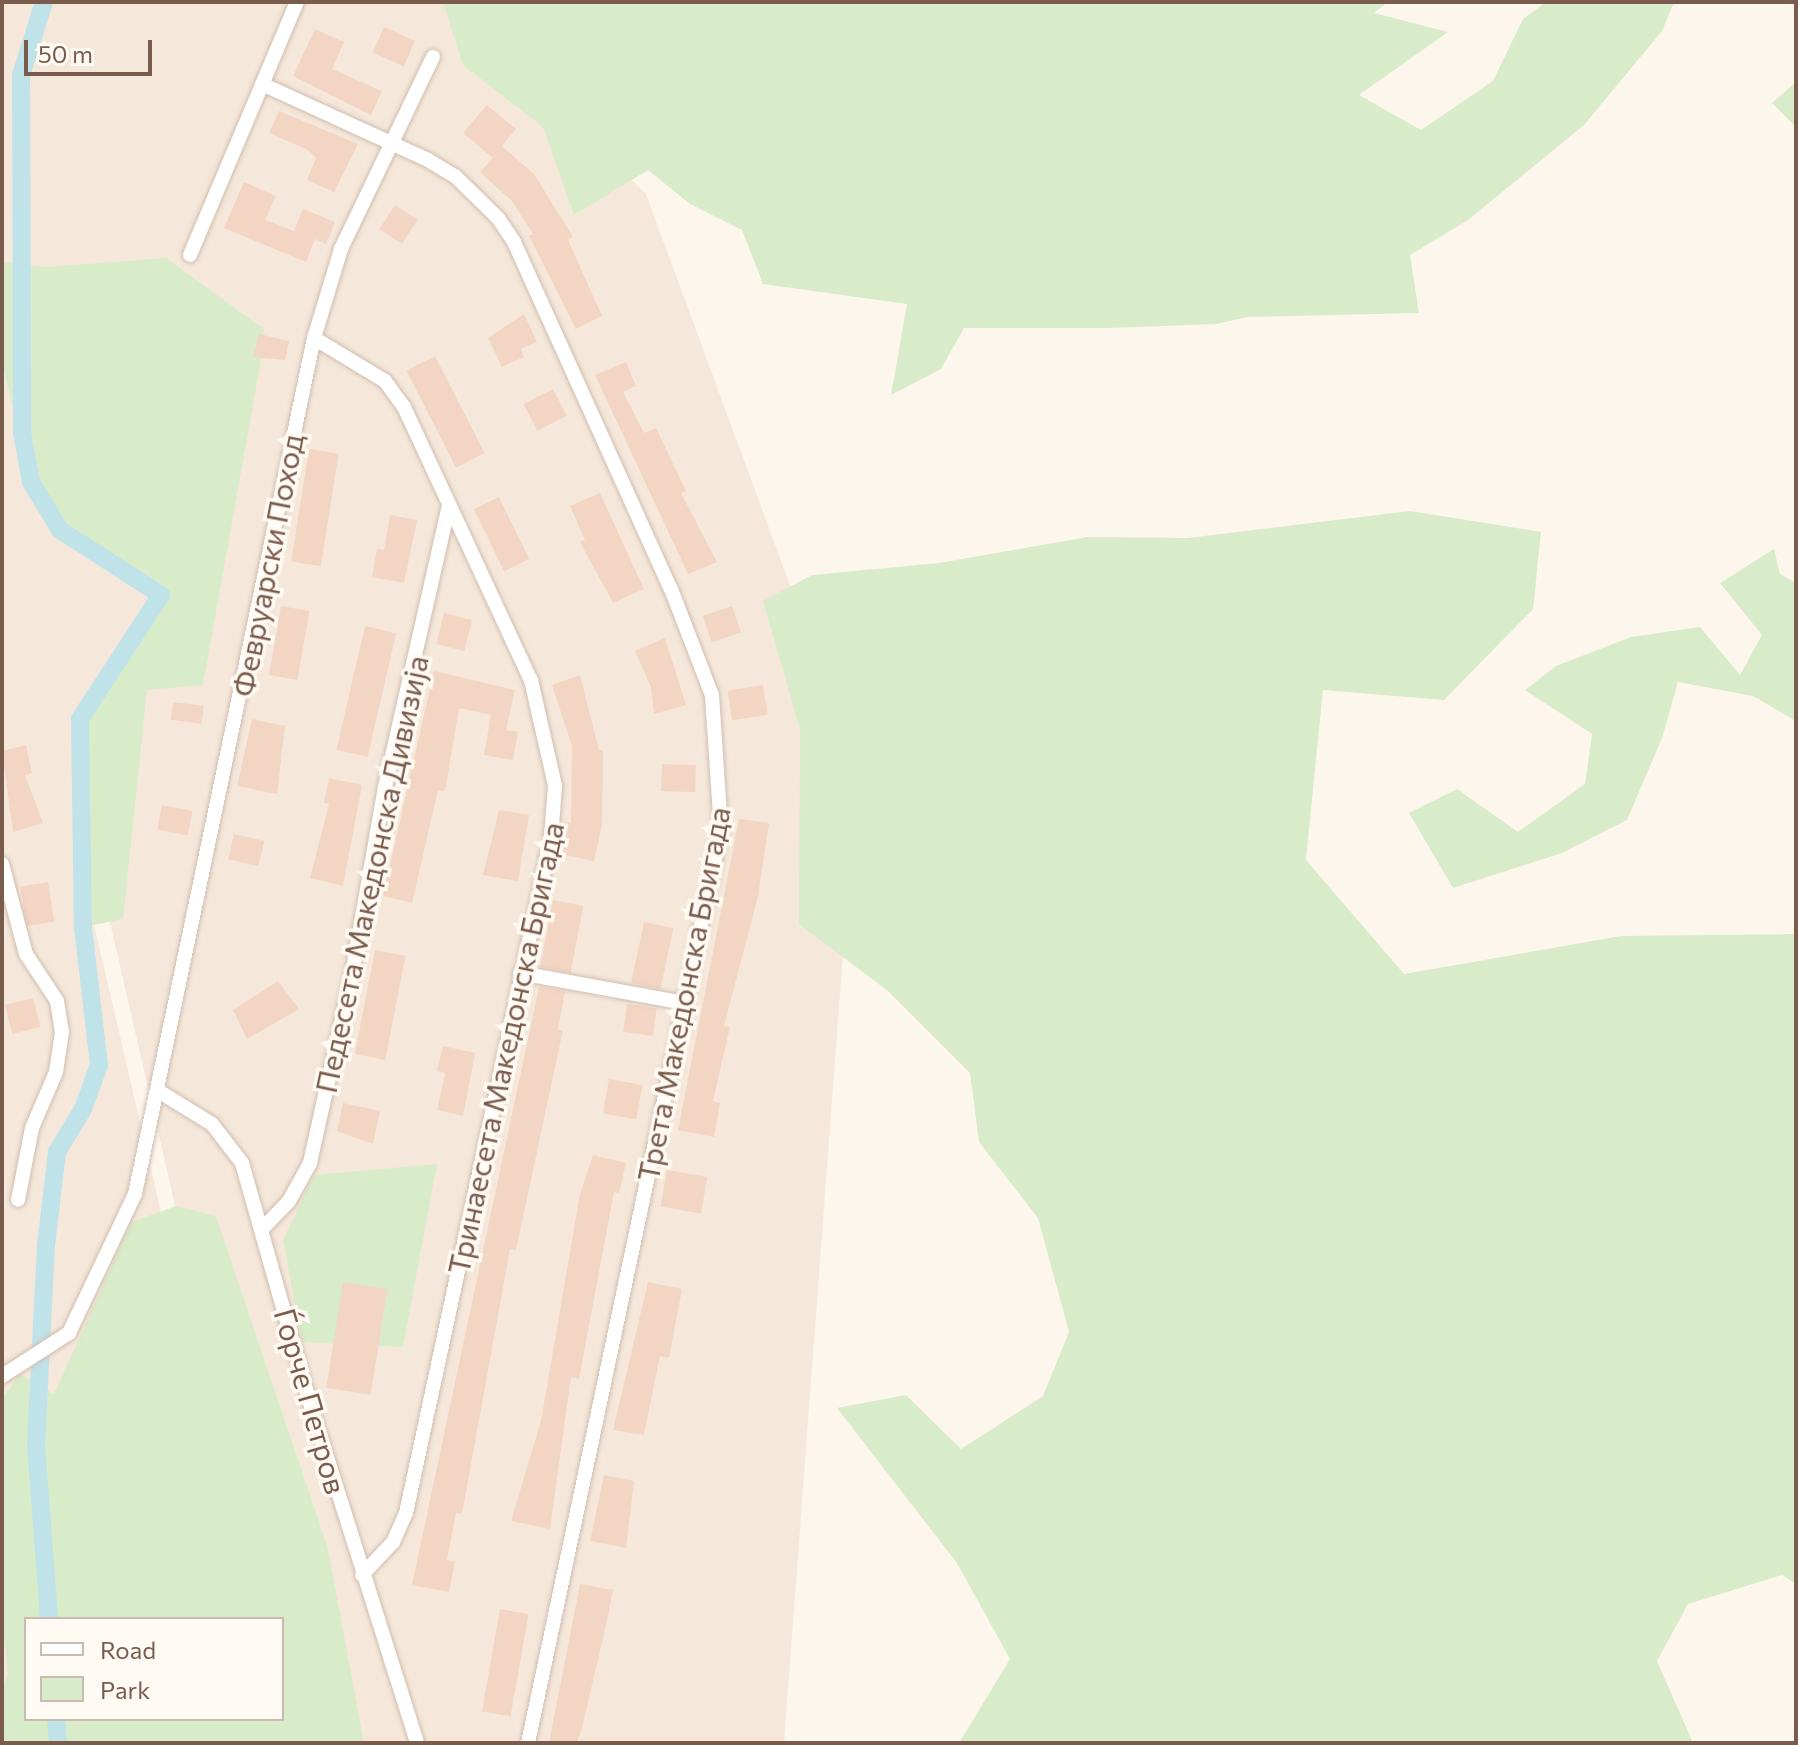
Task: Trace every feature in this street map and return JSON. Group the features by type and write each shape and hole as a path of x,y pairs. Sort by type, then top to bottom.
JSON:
{"street":[{"path":"190,255 297,2"},
{"name":"Февруарски Поход","path":"2,1376 69,1333 135,1194 160,1092 314,338 341,249 433,57"},
{"name":"Трета Македонска Бригада","path":"262,84 455,176 476,193 514,242 671,589 712,695 721,831 528,1743"},
{"name":"Тринаесета Македонска Бригада","path":"314,338 376,374 395,391 531,680 553,759 555,812 406,1513 393,1542 362,1575"},
{"name":"Педесета Македонска Дивизија","path":"263,1228 289,1201 310,1163 352,974 385,787 449,506"},
{"path":"2,864 8,911 26,954 57,1001 62,1032 56,1072 32,1128 18,1200"},
{"path":"520,973 685,1003"},
{"name":"Ѓорче Петров","path":"160,1092 194,1111 226,1138 242,1163 362,1575 417,1743"}],"shaded area":[{"path":"2,2 452,2 646,194 857,767 784,1743 257,1743 280,1721 284,1721 284,1617 281,1617 206,1340 82,801 82,873 189,1332 27,1617 24,1617 24,1721 2,1743"}],"green space":[{"path":"443,2 1388,2 1374,13 1448,32 1359,95 1421,130 1493,81 1523,19 1546,2 1674,2 1662,31 1584,125 1468,220 1410,255 1419,313 1248,317 1216,324 1110,328 964,328 941,369 891,395 907,304 763,284 742,230 690,204 648,170 574,215 543,127 463,65"},
{"path":"1796,82 1796,127 1772,103"},
{"path":"166,258 264,329 260,366 203,685 147,690 123,919 83,927 76,724 161,595 60,530 31,482 2,363 2,262 47,267"},
{"path":"1410,511 1541,532 1533,609 1444,700 1323,690 1306,860 1404,974 1621,936 1796,934 1796,1584 1782,1575 1688,1604 1657,1661 1693,1743 959,1743 1010,1659 957,1563 837,1408 906,1395 961,1449 1043,1396 1069,1332 1038,1218 979,1142 970,1073 888,991 799,924 800,729 763,601 812,575 939,563 1088,537 1188,538"},
{"path":"1774,549 1780,574 1796,583 1796,721 1753,696 1678,682 1662,738 1627,820 1562,853 1453,888 1409,813 1457,789 1518,832 1585,784 1592,734 1525,690 1556,666 1631,637 1700,627 1740,675 1762,635 1720,583"},
{"path":"437,1164 403,1347 302,1342 283,1240 314,1175"},
{"path":"176,1206 216,1216 328,1549 364,1743 2,1743 2,1690 8,1674 2,1622 2,1399 20,1374 54,1394 132,1222"}],"building":[{"path":"384,27 415,41 404,66 373,53"},
{"path":"315,29 344,42 332,69 382,91 371,115 293,76"},
{"path":"487,105 516,129 502,146 534,174 573,237 568,240 602,316 576,329 529,236 533,234 512,201 480,172 493,158 463,133"},
{"path":"279,111 358,144 334,192 307,180 316,158 308,150 269,133"},
{"path":"244,182 276,196 265,220 294,231 303,209 335,222 326,244 315,239 306,262 224,228"},
{"path":"395,205 418,220 402,244 379,229"},
{"path":"524,314 537,342 521,349 524,357 502,367 488,338"},
{"path":"259,334 289,341 285,360 253,357"},
{"path":"435,356 484,453 456,468 406,371"},
{"path":"626,362 636,386 623,392 644,433 656,428 686,491 681,493 717,562 688,574 595,375"},
{"path":"553,389 567,416 537,431 524,404"},
{"path":"309,449 339,454 321,566 291,562"},
{"path":"600,493 644,589 613,603 580,542 585,540 570,506"},
{"path":"499,497 529,559 504,571 474,509"},
{"path":"390,515 417,520 404,583 372,577 377,549 384,550"},
{"path":"281,606 310,611 297,680 269,675"},
{"path":"732,606 741,632 712,643 703,616"},
{"path":"444,613 472,620 464,651 436,644"},
{"path":"365,626 396,633 368,757 336,750"},
{"path":"665,638 686,705 654,714 651,687 635,651"},
{"path":"434,671 515,690 506,730 518,732 513,760 484,755 491,715 459,708 445,791 438,790 412,903 383,896"},
{"path":"580,675 599,750 603,750 602,825 594,861 558,854 565,822 571,823 572,746 552,685"},
{"path":"763,685 768,715 732,720 727,691"},
{"path":"173,702 204,706 202,724 171,720"},
{"path":"252,719 285,726 277,794 237,786"},
{"path":"26,745 32,773 25,775 43,823 13,832 2,751"},
{"path":"662,764 696,765 695,792 661,791"},
{"path":"329,778 362,785 343,886 310,878 329,804 324,803"},
{"path":"162,805 192,811 188,835 157,830"},
{"path":"499,810 529,815 518,881 483,875"},
{"path":"739,819 769,823 758,896 724,1026 730,1027 713,1101 720,1103 714,1137 678,1130"},
{"path":"234,834 264,841 258,866 228,859"},
{"path":"48,882 54,922 27,926 20,886"},
{"path":"553,900 583,906 570,973 540,967"},
{"path":"644,922 673,928 660,989 631,983"},
{"path":"375,950 405,956 385,1060 355,1054"},
{"path":"278,981 299,1009 247,1039 233,1010"},
{"path":"539,987 565,991 558,1030 563,1030 516,1250 510,1249 462,1514 456,1513 447,1560 455,1562 449,1592 412,1585"},
{"path":"33,998 40,1027 12,1034 5,1005"},
{"path":"627,1004 657,1008 653,1036 623,1032"},
{"path":"443,1046 475,1053 463,1116 437,1110 445,1073 437,1071"},
{"path":"609,1079 642,1085 636,1119 603,1113"},
{"path":"343,1103 380,1111 373,1144 337,1131"},
{"path":"593,1155 626,1163 619,1193 614,1192 579,1379 571,1377 550,1529 511,1521 541,1421 580,1194"},
{"path":"667,1170 707,1177 701,1214 661,1206"},
{"path":"343,1282 387,1289 371,1395 326,1388"},
{"path":"648,1282 682,1289 669,1358 660,1356 644,1435 613,1430"},
{"path":"604,1475 634,1481 626,1548 590,1541"},
{"path":"580,1584 613,1590 607,1621 576,1743 549,1743"},
{"path":"500,1609 529,1614 511,1716 482,1711"}],"waterway":[{"path":"44,2 21,75 22,433 31,482 60,530 161,595 80,719 83,927 99,1065 83,1109 57,1152 46,1246 36,1445 49,1617"},
{"path":"56,1721 58,1743"}]}
